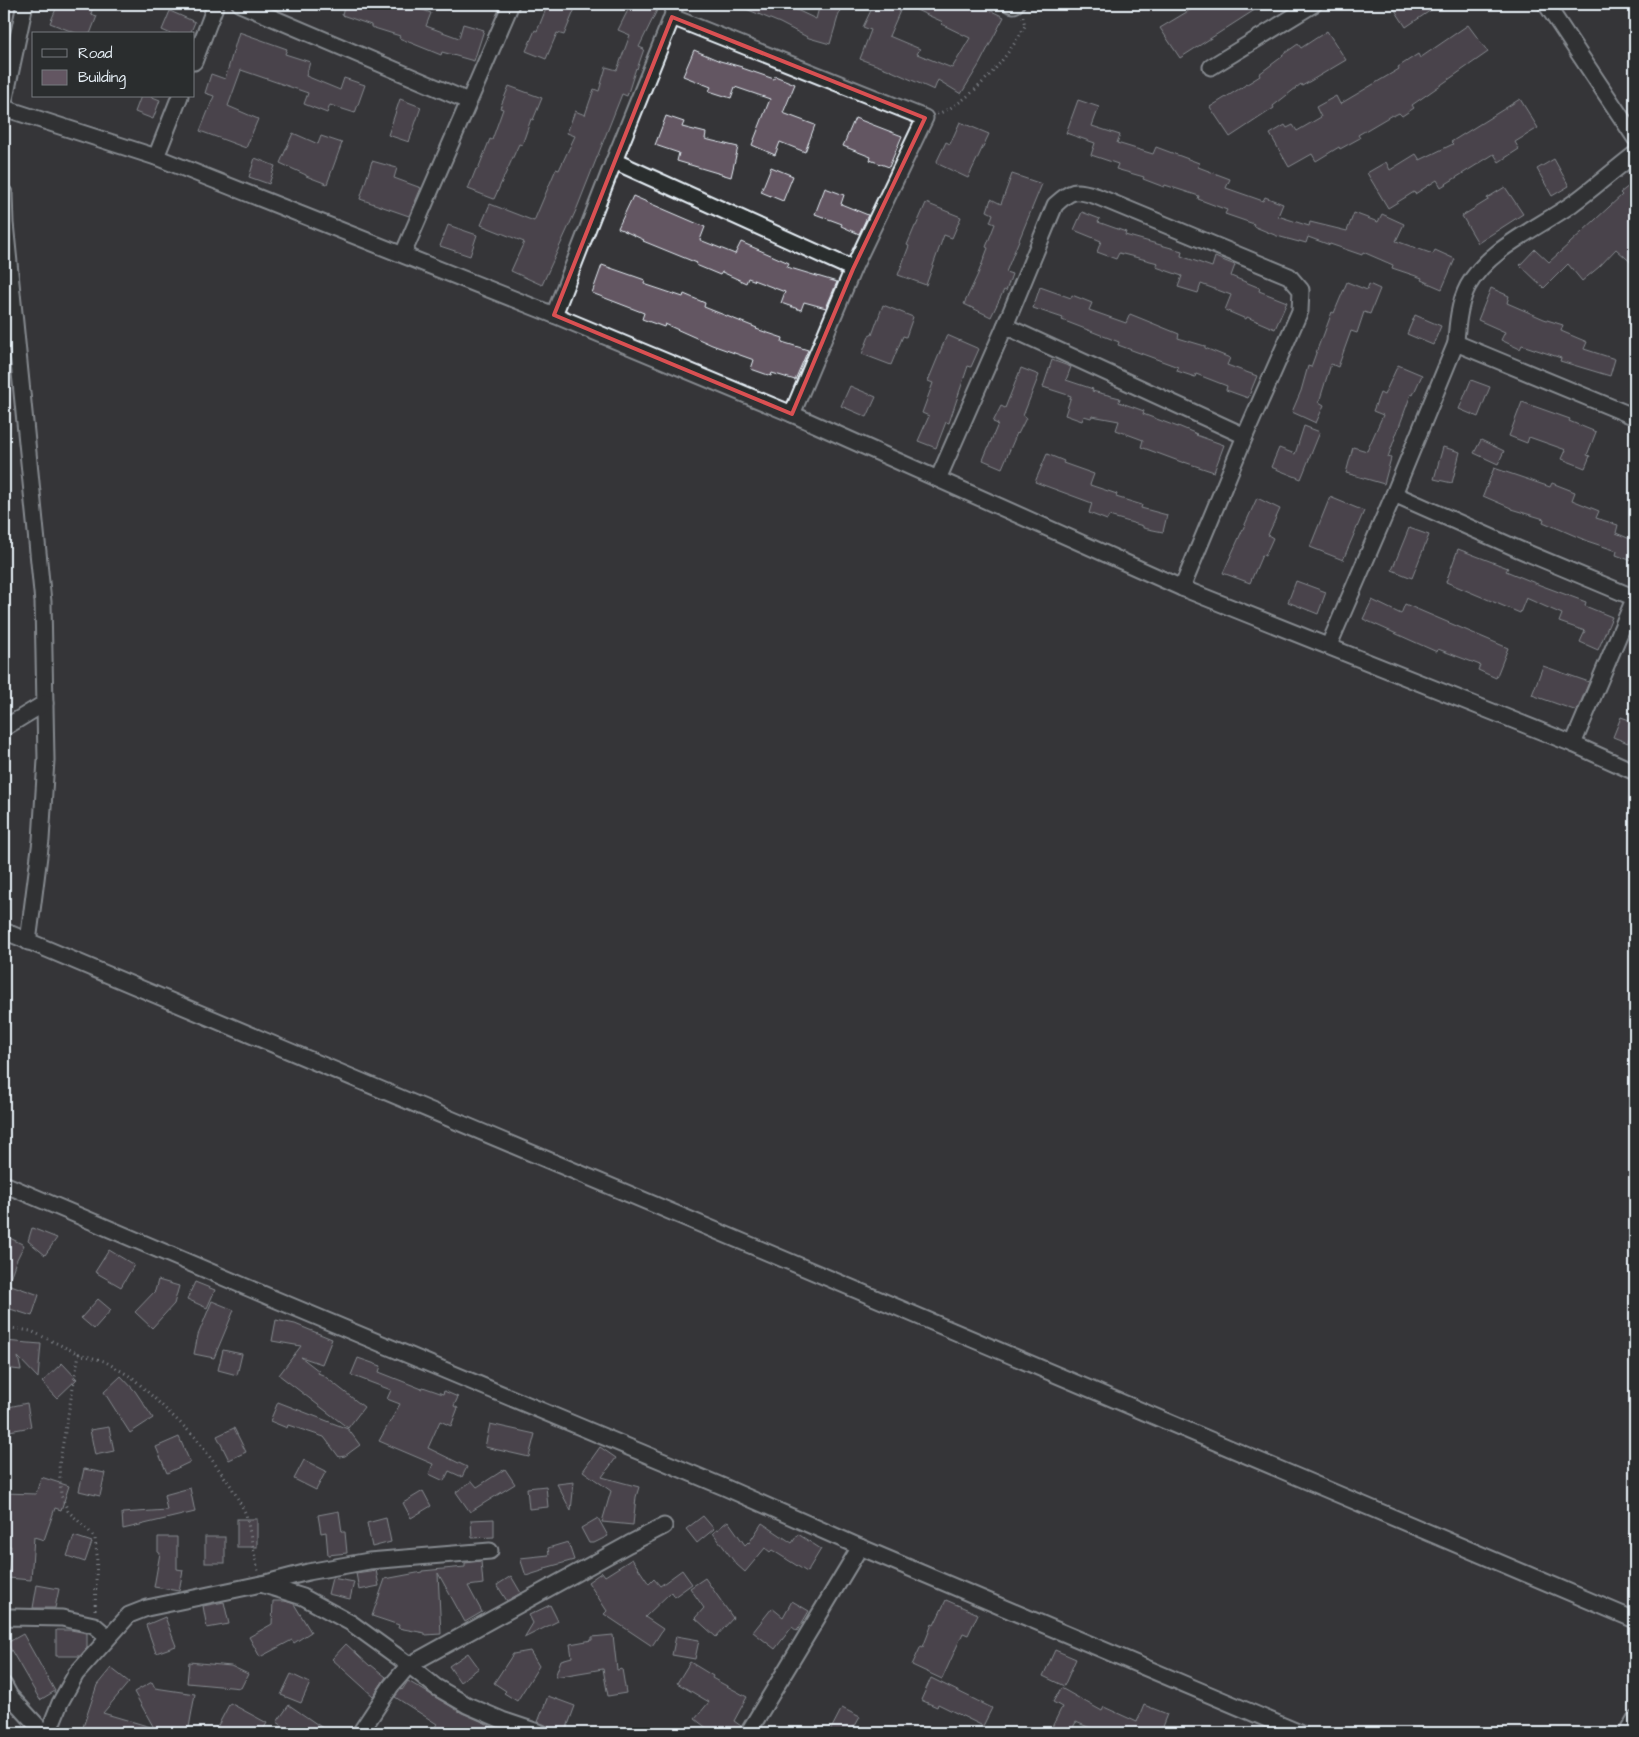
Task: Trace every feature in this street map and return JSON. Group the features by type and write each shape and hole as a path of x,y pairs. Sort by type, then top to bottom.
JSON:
{"street":[{"path":"4,102 25,4"},
{"path":"195,59 216,4"},
{"path":"240,4 468,102"},
{"path":"403,254 511,4"},
{"path":"1211,67 1314,4"},
{"path":"1546,4 1633,130"},
{"path":"554,315 674,10 925,118 853,269 792,414"},
{"path":"156,157 179,98"},
{"path":"4,108 156,157 554,315 792,414 1182,588 1573,744 1635,772"},
{"path":"1329,646 1456,343 1458,319 1467,288 1482,266 1516,240 1572,204 1635,154"},
{"path":"614,161 853,269"},
{"path":"938,479 1005,326 1055,205 1067,193 1083,191 1289,276 1301,290 1300,311 1245,436 1182,588"},
{"path":"4,193 5,223 42,593 46,760 42,830 28,942"},
{"path":"1005,326 1245,436"},
{"path":"1456,343 1471,347 1635,417"},
{"path":"1394,494 1518,549 1635,597 1573,744"},
{"path":"4,728 45,703"},
{"path":"4,931 1635,1620"},
{"path":"4,1184 290,1306 724,1487 860,1547 1300,1733"},
{"path":"360,1733 391,1686 409,1664 664,1526"},
{"path":"748,1733 860,1547"},
{"path":"48,1733 60,1703 76,1674 129,1615 146,1608 308,1572 369,1561 490,1551"},
{"path":"260,1584 303,1597 351,1623 409,1664 436,1687 467,1705 502,1720 541,1733"},
{"path":"4,1618 11,1616 62,1618 94,1625 108,1637"},
{"path":"4,1685 10,1696 44,1733"},
{"path":"1627,1733 1635,1719"}],"path":[{"path":"925,118 962,102 1006,57 1025,26 1024,19 1013,4"},
{"path":"4,1327 31,1331 80,1354 104,1361 133,1378 196,1438 230,1486 246,1514 260,1584"},
{"path":"80,1354 59,1465 61,1495 68,1511 95,1539 97,1555 94,1625"}],"highlighted area":[{"path":"672,17 925,118 853,269 792,414 554,315"}],"building":[{"path":"58,4 94,4 91,14 97,16 91,32 73,32 50,23"},
{"path":"345,4 407,4 431,13 426,26 459,38 463,24 484,30 474,61 442,52 441,55 399,38 400,36 342,15"},
{"path":"548,4 577,4 564,35 557,33 546,59 526,51"},
{"path":"631,4 660,4 639,47 644,49 627,96 622,94 577,208 542,285 511,271 524,242 481,225 490,204 534,221 556,169 559,170 575,136 567,133 575,111 585,115 594,89 599,91 606,67 617,70 630,35 618,30"},
{"path":"734,4 784,4 816,19 820,4 840,10 830,44 809,38 780,23"},
{"path":"874,4 903,4 973,4 1004,17 979,65 961,94 938,80 934,90 860,59 871,30 863,27","holes":["903,4 943,22 941,24 970,38 952,68 917,54 920,49 889,36"]},
{"path":"1200,4 1264,4 1180,58 1160,28"},
{"path":"1391,4 1440,4 1406,27"},
{"path":"170,11 195,22 191,32 166,32 162,30"},
{"path":"1468,25 1488,52 1412,105 1414,108 1402,116 1399,113 1392,115 1358,135 1360,138 1340,149 1339,147 1316,161 1312,154 1289,167 1270,134 1285,125 1287,128 1293,125 1297,131 1321,117 1316,107 1336,96 1340,104 1399,69 1398,67 1418,54 1420,58"},
{"path":"1327,31 1346,60 1302,86 1301,84 1273,106 1274,108 1230,137 1210,107 1260,76 1259,74 1298,44 1301,48"},
{"path":"239,32 287,49 285,54 310,62 306,76 340,90 344,78 365,85 355,113 330,105 327,113 304,104 308,93 241,70 228,106 258,119 246,148 200,131 214,96 205,93 211,74 225,79"},
{"path":"694,50 720,61 774,79 775,76 795,84 783,113 815,125 805,152 780,142 775,155 752,145 770,99 735,87 731,98 709,91 711,87 683,76"},
{"path":"509,86 542,98 533,120 531,119 522,145 519,144 494,199 468,189 490,139 492,140 503,109 500,108"},
{"path":"140,98 160,100 153,119 135,112"},
{"path":"400,99 421,107 409,142 388,135"},
{"path":"1520,99 1538,128 1515,142 1519,149 1499,162 1494,154 1441,187 1437,180 1388,208 1367,173 1386,162 1390,170 1416,154 1420,160 1453,144 1451,142"},
{"path":"1078,100 1099,107 1092,126 1120,135 1117,143 1153,154 1156,147 1199,163 1198,167 1230,179 1226,188 1263,201 1265,197 1283,204 1278,216 1309,226 1310,222 1347,231 1354,213 1378,222 1382,214 1404,224 1396,241 1433,254 1435,250 1455,259 1442,289 1421,280 1422,278 1392,268 1393,265 1363,252 1362,255 1308,237 1306,243 1277,236 1253,226 1254,224 1225,214 1227,210 1198,199 1199,196 1165,185 1164,187 1143,179 1144,177 1116,169 1118,164 1091,155 1095,143 1066,133"},
{"path":"666,116 684,122 682,127 706,133 705,139 738,147 731,177 677,161 679,153 655,145"},
{"path":"855,118 902,136 889,167 870,160 871,157 843,146"},
{"path":"960,122 989,134 968,178 936,163 946,142 950,144"},
{"path":"293,133 318,144 321,136 342,143 327,184 280,163"},
{"path":"255,158 275,166 269,184 249,177"},
{"path":"1554,159 1569,186 1552,196 1537,169"},
{"path":"372,161 397,168 394,178 421,188 409,216 360,199"},
{"path":"771,167 793,176 783,201 761,192"},
{"path":"1012,174 1042,184 1006,272 1012,274 1006,291 1004,290 991,317 964,304 978,274 995,224 990,222 993,214 987,211 991,199 1001,204"},
{"path":"1635,181 1635,266 1616,249 1582,281 1568,264 1544,288 1520,265 1535,249 1549,262 1622,195 1620,193"},
{"path":"1505,187 1523,214 1478,243 1462,216"},
{"path":"825,188 844,195 841,204 868,215 859,234 841,226 842,224 815,214"},
{"path":"633,196 705,227 700,240 735,254 741,242 789,263 787,267 837,282 826,308 804,302 801,310 781,303 785,292 748,278 746,283 722,272 720,275 618,228"},
{"path":"926,203 961,217 952,238 944,235 926,285 898,275 909,246 907,245"},
{"path":"1082,212 1100,219 1098,222 1126,232 1125,235 1182,251 1181,256 1212,267 1215,257 1235,265 1231,276 1260,288 1259,291 1287,302 1275,329 1225,310 1231,295 1201,284 1198,293 1178,287 1182,276 1156,267 1158,263 1119,253 1116,259 1097,252 1101,241 1074,230"},
{"path":"448,225 477,235 470,256 440,246"},
{"path":"602,265 645,280 644,284 683,297 684,294 705,303 704,307 783,338 782,342 808,350 795,380 772,373 771,376 751,369 754,360 712,345 665,324 664,327 642,319 644,313 592,293"},
{"path":"1347,282 1367,290 1369,284 1380,289 1370,314 1364,312 1357,333 1351,331 1338,367 1331,364 1319,402 1324,405 1316,423 1292,412 1301,391 1308,366 1311,367 1332,312 1334,313"},
{"path":"1040,287 1071,298 1072,295 1092,303 1089,310 1126,323 1130,314 1179,334 1178,338 1205,346 1205,348 1230,358 1227,365 1257,376 1248,398 1226,390 1227,386 1196,374 1195,377 1177,371 1178,367 1118,345 1119,342 1062,320 1063,318 1033,308"},
{"path":"1491,288 1509,296 1507,303 1563,325 1561,331 1587,342 1584,349 1615,359 1610,376 1560,361 1561,358 1522,345 1520,349 1501,340 1505,332 1478,320"},
{"path":"883,305 913,317 906,337 903,336 891,365 862,354 870,334 872,335"},
{"path":"1415,315 1441,326 1433,345 1407,334"},
{"path":"947,335 979,349 971,367 968,366 949,423 946,422 936,448 918,441 929,416 922,413 933,383 928,381"},
{"path":"1052,360 1071,367 1066,380 1093,389 1092,391 1120,398 1119,402 1144,411 1143,414 1224,445 1214,472 1141,447 1143,440 1116,430 1119,421 1084,416 1082,421 1065,415 1071,396 1043,387"},
{"path":"1398,365 1422,375 1413,395 1411,394 1388,457 1391,458 1384,484 1346,473 1353,447 1367,451 1383,415 1373,411 1380,393 1384,395"},
{"path":"1021,368 1039,375 1023,416 1026,418 1017,433 1002,468 983,460 998,424 993,422 1001,406 1005,408"},
{"path":"1471,380 1490,387 1478,417 1459,409"},
{"path":"850,386 876,397 867,417 841,406"},
{"path":"1522,402 1570,419 1569,421 1596,432 1587,455 1590,456 1585,468 1562,459 1566,450 1529,437 1527,443 1509,436"},
{"path":"1304,426 1320,432 1301,479 1271,467 1279,448 1295,454"},
{"path":"1481,440 1504,451 1498,464 1474,453"},
{"path":"1443,447 1460,452 1452,483 1434,479"},
{"path":"1047,454 1064,461 1063,463 1094,474 1090,485 1117,494 1116,497 1142,505 1141,508 1167,515 1163,532 1143,528 1143,526 1109,516 1107,520 1089,513 1092,503 1035,482"},
{"path":"1494,468 1550,487 1552,483 1575,492 1572,500 1599,511 1596,518 1618,525 1616,533 1635,541 1635,562 1616,555 1617,551 1587,541 1543,522 1544,519 1511,509 1483,496"},
{"path":"1330,497 1364,511 1343,560 1310,547"},
{"path":"1257,498 1280,509 1268,535 1273,538 1265,556 1262,555 1250,583 1223,573"},
{"path":"1409,528 1429,535 1412,578 1392,570"},
{"path":"1458,549 1508,568 1506,571 1586,602 1585,606 1612,617 1598,650 1580,642 1585,631 1559,622 1562,614 1526,598 1520,613 1446,582"},
{"path":"1296,581 1326,592 1318,614 1288,602"},
{"path":"1372,600 1401,614 1405,604 1508,648 1496,678 1478,670 1480,665 1438,649 1437,652 1363,619"},
{"path":"1543,666 1589,682 1577,711 1532,695"},
{"path":"1621,717 1635,722 1628,743 1613,737"},
{"path":"32,1228 57,1238 45,1255 28,1241"},
{"path":"4,1235 24,1245 8,1284 39,1295 32,1316 4,1307"},
{"path":"109,1250 134,1265 121,1287 95,1272"},
{"path":"158,1280 179,1286 174,1304 152,1328 135,1312 155,1291"},
{"path":"195,1282 215,1290 207,1308 187,1299"},
{"path":"98,1299 111,1310 94,1329 81,1318"},
{"path":"212,1301 234,1310 214,1358 194,1354 198,1335"},
{"path":"276,1320 295,1324 332,1339 322,1364 301,1357 319,1371 318,1373 364,1407 348,1428 279,1375 301,1346 272,1341"},
{"path":"4,1341 41,1344 38,1378 18,1357 21,1370 4,1368"},
{"path":"223,1350 242,1354 237,1375 218,1370"},
{"path":"358,1358 381,1366 379,1372 422,1389 423,1387 443,1394 444,1391 458,1397 454,1406 458,1408 451,1426 440,1421 428,1448 467,1467 462,1477 449,1471 444,1481 429,1474 433,1464 379,1441 400,1404 387,1399 391,1390 351,1375"},
{"path":"62,1363 77,1379 57,1398 42,1382"},
{"path":"121,1376 135,1391 153,1418 130,1433 104,1392"},
{"path":"278,1402 348,1429 360,1445 345,1456 339,1457 324,1437 288,1425 287,1428 270,1421"},
{"path":"27,1403 31,1427 4,1432 4,1408"},
{"path":"490,1424 535,1434 529,1457 485,1447"},
{"path":"109,1427 114,1451 95,1455 90,1430"},
{"path":"234,1428 246,1452 229,1460 217,1436"},
{"path":"179,1437 190,1462 167,1473 156,1447"},
{"path":"600,1447 616,1458 602,1477 639,1487 633,1525 602,1522 611,1491 583,1471"},
{"path":"304,1460 326,1471 316,1490 294,1479"},
{"path":"84,1469 105,1473 100,1496 79,1491"},
{"path":"505,1469 515,1484 470,1512 456,1492 472,1481 477,1487"},
{"path":"41,1477 69,1486 61,1510 55,1508 44,1540 34,1537 31,1580 8,1578 11,1546 4,1546 4,1493 36,1494"},
{"path":"574,1482 571,1511 557,1484"},
{"path":"546,1486 548,1507 529,1509 527,1488"},
{"path":"190,1488 195,1512 123,1529 122,1513 167,1510 164,1495"},
{"path":"423,1491 431,1506 411,1518 403,1503"},
{"path":"339,1511 342,1532 345,1532 347,1553 328,1555 326,1532 321,1533 318,1515"},
{"path":"703,1516 714,1529 697,1543 686,1529"},
{"path":"386,1518 391,1542 372,1547 367,1523"},
{"path":"598,1518 608,1536 594,1543 589,1543 581,1528"},
{"path":"237,1519 257,1519 257,1547 237,1547"},
{"path":"494,1519 494,1537 472,1538 471,1520"},
{"path":"728,1521 745,1545 749,1543 762,1523 792,1543 798,1534 821,1549 807,1572 772,1550 770,1552 765,1548 745,1572 736,1564 713,1533"},
{"path":"74,1536 92,1542 85,1562 67,1556"},
{"path":"158,1537 177,1537 177,1569 183,1570 179,1591 154,1587 160,1553 158,1553"},
{"path":"205,1537 225,1537 225,1563 205,1563"},
{"path":"568,1542 574,1560 545,1568 545,1570 526,1576 520,1558 549,1555 548,1548"},
{"path":"632,1559 649,1584 654,1579 660,1586 682,1570 692,1584 674,1597 671,1592 645,1617 663,1629 652,1646 604,1614 607,1611 588,1582 602,1572 605,1576"},
{"path":"481,1561 483,1584 468,1586 482,1612 465,1622 438,1573 441,1634 425,1635 425,1633 398,1628 399,1625 372,1616 385,1579 422,1571 465,1567 465,1563"},
{"path":"376,1570 379,1586 359,1590 356,1573"},
{"path":"511,1576 521,1593 507,1601 497,1585"},
{"path":"332,1578 354,1582 350,1599 328,1594"},
{"path":"705,1578 733,1618 716,1637 695,1618 704,1608 690,1588"},
{"path":"37,1585 59,1589 55,1608 33,1608"},
{"path":"946,1600 978,1614 968,1635 963,1633 942,1679 912,1665"},
{"path":"273,1601 285,1601 294,1604 311,1632 294,1643 292,1640 260,1657 249,1637 272,1624"},
{"path":"792,1601 809,1611 797,1631 792,1627 775,1649 753,1632 772,1608 783,1617"},
{"path":"224,1602 229,1624 207,1628 203,1606"},
{"path":"550,1605 558,1621 524,1638 533,1623 529,1615"},
{"path":"165,1617 176,1646 156,1653 146,1625"},
{"path":"56,1630 87,1633 87,1648 80,1656 56,1656"},
{"path":"23,1634 55,1691 40,1700 7,1643"},
{"path":"613,1635 617,1670 622,1669 626,1693 608,1696 603,1669 555,1677 561,1660 572,1657 570,1644 592,1640 592,1637"},
{"path":"676,1636 699,1640 695,1659 672,1655"},
{"path":"346,1644 370,1666 386,1677 373,1696 332,1659"},
{"path":"1055,1650 1076,1659 1064,1686 1043,1676"},
{"path":"530,1651 539,1666 517,1701 504,1693 506,1691 494,1683 513,1654"},
{"path":"468,1653 479,1668 460,1682 449,1666"},
{"path":"189,1662 231,1666 248,1674 241,1688 187,1683"},
{"path":"690,1662 713,1676 712,1678 747,1697 734,1721 741,1726 739,1733 713,1733 695,1719 709,1702 677,1683"},
{"path":"111,1668 129,1682 103,1713 154,1728 134,1692 152,1682 155,1688 195,1694 188,1733 101,1733 89,1729 86,1733 81,1733 97,1685"},
{"path":"291,1674 310,1683 301,1703 281,1695"},
{"path":"931,1678 992,1708 983,1726 938,1704 937,1707 921,1700"},
{"path":"408,1681 462,1713 485,1723 501,1733 431,1733 437,1724 395,1697"},
{"path":"1061,1688 1102,1711 1104,1707 1137,1722 1144,1705 1167,1714 1160,1732 1163,1733 1102,1733 1076,1722 1070,1733 1049,1733 1062,1707 1053,1702"},
{"path":"548,1696 575,1706 565,1733 550,1733 548,1726 538,1722"},
{"path":"230,1703 267,1723 261,1733 214,1733"},
{"path":"289,1705 330,1733 294,1733 277,1722"},
{"path":"842,1708 860,1717 851,1733 829,1733"}]}
